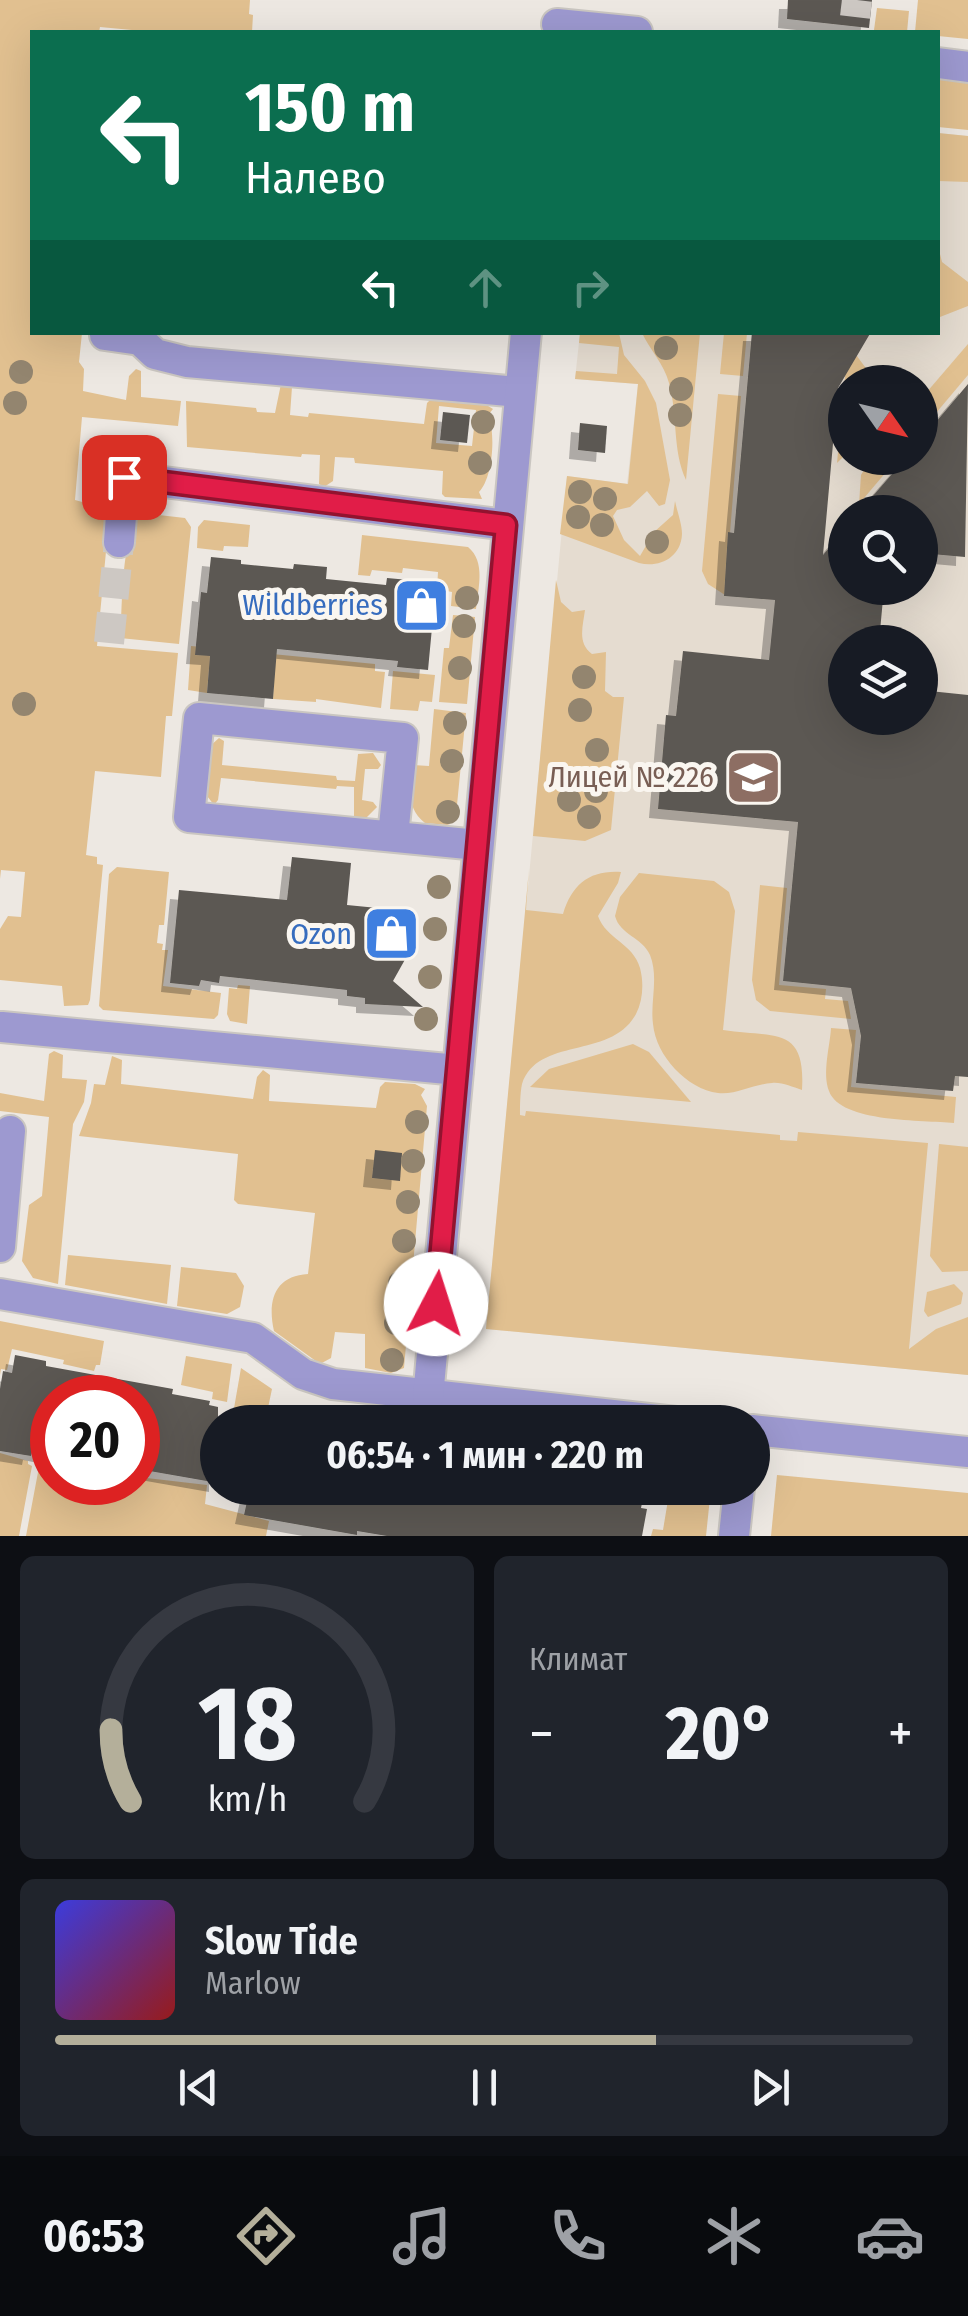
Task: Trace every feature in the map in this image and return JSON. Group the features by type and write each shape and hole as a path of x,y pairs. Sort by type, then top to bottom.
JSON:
{"lane":[{"path":"557,19 625,30"},
{"path":"940,64 968,66"},
{"path":"105,335 140,340 156,354 187,362 519,392"},
{"path":"428,1397 526,335"},
{"path":"118,542 124,477 506,525"},
{"path":"393,836 403,738 199,718 190,816 478,845"},
{"path":"2,1027 458,1070"},
{"path":"0,1247 10,1131"},
{"path":"0,1294 253,1338 303,1374 332,1384 507,1405"},
{"path":"770,1432 968,1452"},
{"path":"734,1536 737,1505"}],"shaded area":[{"path":"0,0 250,0 252,30 30,30 30,335 82,335 79,362 84,369 83,391 126,400 129,376 136,369 141,371 141,397 181,401 178,426 82,417 75,500 97,506 109,520 97,646 178,653 172,716 166,716 161,777 95,771 86,855 97,857 97,864 103,865 88,1005 64,1006 62,986 0,980 0,929 8,916 21,917 25,872 1,870 0,879"},
{"path":"918,0 968,0 968,39 940,36 940,30 915,30"},
{"path":"877,8 909,11 907,30 874,30"},
{"path":"940,77 968,80 968,130 940,127"},
{"name":"Лицей № 226","path":"940,133 968,136 968,1375 486,1329 567,476 627,484 638,384 575,379 580,335 940,335"},
{"path":"940,133 968,136 968,182 940,181"},
{"path":"940,254 942,262 968,282 968,306 940,317"},
{"path":"580,335 619,335 624,355 645,381 656,403 670,480 665,504 659,506 647,491 613,516 624,540 640,556 654,532 673,515 675,501 681,542 673,555 661,562 639,563 560,534 567,476 628,484 638,384 575,379 576,371 617,374 619,347 579,343"},
{"path":"643,335 700,335 686,480 669,383"},
{"path":"724,335 747,335 743,376 720,374"},
{"path":"848,344 864,365 846,365"},
{"path":"968,344 968,375 938,411 938,379"},
{"path":"281,384 292,387 290,415 308,417 309,413 424,424 427,403 433,397 485,404 493,409 488,415 492,444 490,466 479,492 482,499 445,497 443,471 355,463 354,458 335,457 333,481 324,487 319,484 320,455 301,457 187,447 186,401 275,413","holes":["439,406 476,410 472,446 436,443"]},
{"path":"718,394 741,396 725,595 708,584 702,571"},
{"path":"861,475 884,475 867,495 860,495"},
{"path":"141,513 185,518 191,527 179,644 120,638 126,555"},
{"path":"204,520 250,525 248,547 224,546 223,551 197,548 198,527"},
{"path":"362,535 468,547 479,568 476,609 451,606 452,592 437,589 438,572 403,568 402,573 372,570 370,576 358,575"},
{"path":"556,580 561,602 572,612 585,610 582,634 587,650 592,654 606,652 605,691 613,697 624,697 611,830 585,841 533,836"},
{"path":"453,615 475,617 467,704 439,702 444,648 449,648"},
{"path":"191,646 375,664 375,671 385,672 381,708 316,699 273,699 274,676 209,671 207,693 188,690"},
{"path":"393,671 435,675 432,702 420,701 418,711 390,709"},
{"path":"434,709 466,713 457,805 447,818 447,825 425,823 414,810 411,797 413,765 429,766"},
{"path":"219,738 224,741 222,765 336,776 337,780 355,781 358,754 373,753 381,765 378,769 365,769 362,800 377,807 365,819 354,817 354,787 336,789 221,778 214,805 204,792 209,747"},
{"path":"117,867 169,872 164,925 159,925 157,943 163,944 162,950 168,950 163,986 221,993 214,1019 103,1010 99,1006 109,874"},
{"path":"529,869 526,910 563,914 572,894 584,881 591,876 621,872 598,916 637,960 642,991 636,1014 625,1028 610,1038 543,1059 530,1069 522,1084 520,1115 525,1116 526,1111 780,1135 780,1140 797,1141 798,1132 928,1143 909,1349 936,1329 968,1317 968,1375 486,1329"},
{"path":"639,873 714,881 729,892 735,911 723,1030 771,1035 792,1044 802,1069 802,1090 772,1083 718,1093 695,1085 667,1059 653,1024 654,972 650,955 621,928 615,916 620,897"},
{"path":"760,885 787,888 779,985 826,989 825,999 848,1001 851,1019 770,1011 756,1000 752,980"},
{"path":"238,985 250,986 247,1024 230,1021 227,1014 229,988 237,989"},
{"path":"831,1028 856,1030 851,1087 956,1097 954,1123 884,1118 849,1109 836,1101 826,1076"},
{"path":"633,1044 649,1052 691,1102 530,1087 549,1069"},
{"path":"54,1051 63,1055 62,1078 87,1080 84,1102 73,1124 58,1284 33,1278 22,1261 29,1205 42,1196 49,1117 0,1111 0,1093 44,1101 49,1054"},
{"path":"112,1056 122,1060 121,1084 253,1099 257,1077 263,1070 270,1075 269,1101 376,1108 380,1087 385,1082 415,1084 425,1089 421,1095 427,1106 404,1368 391,1373 365,1368 365,1334 335,1332 331,1358 320,1364 274,1331 272,1309 276,1292 288,1279 308,1274 315,1213 238,1204 234,1200 238,1154 79,1136 94,1084 105,1085"},
{"path":"939,1144 968,1147 968,1271 942,1272 930,1256"},
{"path":"68,1255 171,1265 167,1304 65,1285"},
{"path":"181,1267 236,1273 244,1286 240,1307 227,1314 177,1306"},
{"path":"954,1284 963,1293 961,1304 928,1317 924,1311 927,1292"},
{"path":"0,1321 104,1341 100,1365 94,1371 12,1349 7,1370 1,1369 0,1375"},
{"path":"186,1356 232,1364 227,1402 212,1399 213,1392 181,1385"},
{"path":"241,1368 272,1389 269,1405 235,1405"},
{"path":"0,1453 28,1461 30,1477 19,1536 0,1536"},
{"path":"777,1475 968,1493 968,1536 771,1536"},
{"path":"160,1480 200,1484 200,1505 269,1521 266,1536 26,1536 32,1505 160,1505"},
{"path":"667,1505 709,1505 706,1536 651,1536 653,1529 663,1530"}],"building":[{"path":"788,0 872,0 869,28 787,19"},
{"path":"752,335 869,335 852,365 828,365 830,475 823,555 828,549 828,605 882,605 881,625 828,625 828,735 938,735 938,692 968,695 968,1077 955,1076 953,1091 856,1083 861,1036 851,988 783,981 798,822 658,809 666,715 676,716 683,651 769,660 775,600 724,596 728,532 734,533"},
{"path":"968,384 965,557 938,555 938,495 874,495 891,475 938,475 938,420"},
{"path":"443,412 470,415 467,443 440,440"},
{"path":"580,423 607,426 605,453 578,450"},
{"path":"211,557 293,569 294,564 327,567 326,579 386,585 387,578 431,582 429,596 435,596 428,670 397,667 398,661 277,649 273,699 207,693 210,656 195,655 201,592 207,593"},
{"path":"292,857 351,863 347,905 408,911 405,944 412,947 393,981 423,1007 365,1004 365,998 347,996 347,990 220,976 219,983 201,980 199,986 170,983 179,890 287,900"},
{"path":"375,1150 402,1153 400,1181 372,1178"},
{"path":"15,1355 46,1361 46,1366 96,1375 30,1375 30,1456 0,1451 0,1389 3,1371 12,1373"},
{"path":"160,1387 173,1389 172,1394 210,1401 209,1405 200,1405 200,1480 160,1473"},
{"path":"246,1505 642,1505 647,1509 642,1536 387,1536 357,1531 357,1535 244,1515"}],"tunnel":[{"path":"855,17 857,0"},
{"path":"109,643 119,542"}],"place":[{"name":"Wildberries","path":"422,605"},
{"name":"Лицей № 226","path":"753,777"},
{"name":"Ozon","path":"391,934"}],"route":[{"path":"124,477 506,525 436,1304"}]}
